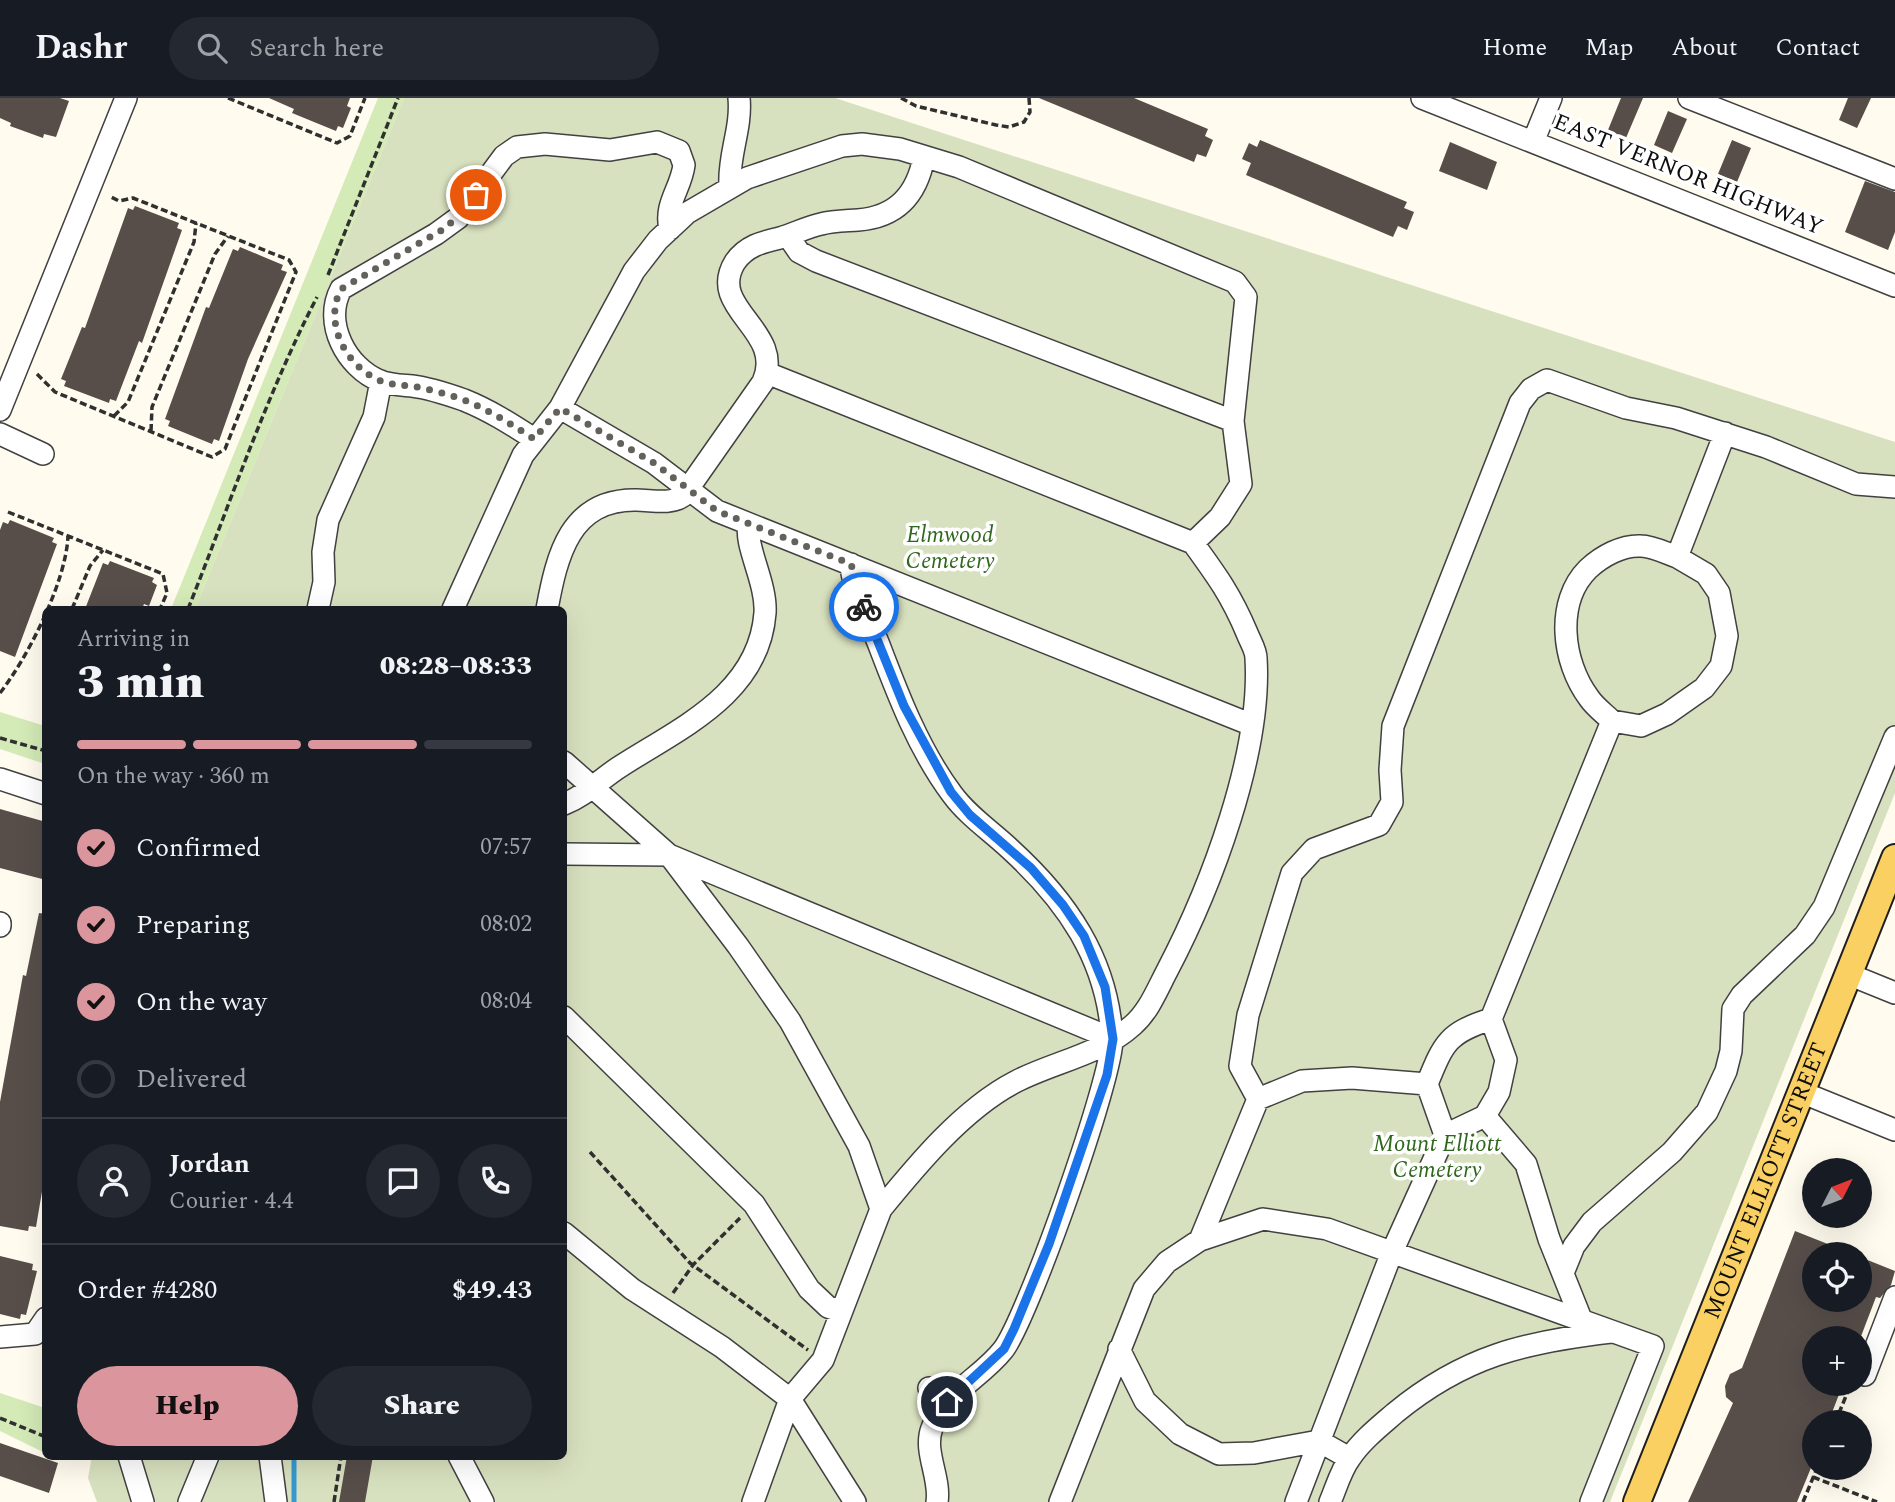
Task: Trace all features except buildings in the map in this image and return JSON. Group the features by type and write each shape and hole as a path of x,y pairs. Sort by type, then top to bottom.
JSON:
{"main road":[{"name":"MOUNT ELLIOTT STREET","path":"1637,1502 1895,858"}],"street":[{"path":"0,410 125,98"},
{"path":"730,185 731,162 739,126 739,98"},
{"name":"EAST VERNOR HIGHWAY","path":"1422,98 1894,283"},
{"path":"1534,142 1551,98"},
{"path":"1689,98 1895,179"},
{"path":"534,439 464,400 428,389 381,381 358,366 340,340 334,317 341,289 436,234 458,218 510,150 534,144 593,150 657,142 673,146 679,151 684,165 667,216 670,229"},
{"path":"454,606 523,455 560,408 634,271 670,229 695,208 730,185 792,161 851,145 887,147 959,167 1235,282 1246,297 1233,421 1241,484 1220,517 1193,543"},
{"path":"548,606 566,542 589,512 621,500 672,502 683,496 767,373 769,356 765,345 734,303 729,279 734,264 745,251 821,224 861,220 894,210 908,199 917,186 924,157"},
{"path":"788,236 799,251 816,261 1233,421"},
{"path":"753,1502 790,1399 822,1360 881,1209 929,1153 999,1092 1113,1039 1132,1027 1146,1011 1182,942 1233,811 1252,725 1256,655 1231,595 1193,543 767,373"},
{"path":"1258,1099 1240,1066 1246,1028 1275,919 1292,873 1314,849 1380,825 1392,802 1390,770 1393,726 1520,403 1531,388 1547,380 1626,408 1676,418 1725,433 1856,484 1895,487"},
{"path":"319,606 324,582 323,552 328,520 374,417 381,381"},
{"path":"560,408 654,463 717,511 1252,725"},
{"path":"1677,557 1725,433"},
{"path":"0,434 43,454"},
{"path":"567,802 593,789 613,771 662,744 708,710 726,694 746,668 759,640 765,601 761,576 748,537 749,525"},
{"path":"1643,545 1677,557 1706,574 1719,593 1727,636 1721,666 1704,688 1667,715 1641,726 1612,721 1589,698 1576,670 1564,621 1568,604 1580,578 1598,559 1620,549 1643,545"},
{"path":"851,564 890,675 915,730 946,785 970,815 1031,868 1063,905 1084,936 1105,987 1113,1039 1107,1075 1049,1244 1014,1329 1004,1349 950,1398 931,1430 932,1461 939,1491 937,1502"},
{"path":"1296,1502 1392,1252 1445,1135 1485,1115 1499,1092 1506,1060 1492,1019 1612,721"},
{"path":"1563,1273 1574,1247 1592,1222 1672,1152 1707,1112 1726,1071 1731,1051 1733,1009 1742,995 1805,934 1824,907 1895,737"},
{"path":"567,765 669,855 790,1021 859,1146 881,1209"},
{"path":"0,779 42,793"},
{"path":"567,854 669,855 1113,1039"},
{"path":"1848,974 1895,993"},
{"path":"1445,1135 1427,1084 1438,1055 1460,1029 1492,1019"},
{"path":"567,1020 754,1204 808,1289 828,1307 840,1311"},
{"path":"1200,1240 1258,1099 1302,1081 1352,1078 1427,1084"},
{"path":"1801,1092 1895,1130"},
{"path":"1485,1115 1526,1164 1581,1319"},
{"path":"1060,1502 1144,1289 1167,1262 1200,1240 1263,1219 1326,1229 1653,1346 1591,1502"},
{"path":"567,1235 632,1289 722,1347 790,1399 855,1502"},
{"path":"1872,1348 1895,1297"},
{"path":"0,1337 35,1335 42,1324"},
{"path":"1331,1502 1349,1458 1378,1427 1444,1377 1510,1349 1544,1339 1615,1331"},
{"path":"1119,1349 1145,1401 1180,1434 1219,1454 1254,1453 1319,1441 1349,1458"},
{"path":"929,1388 950,1398"},
{"path":"130,1460 143,1502"},
{"path":"189,1502 206,1460"},
{"path":"271,1460 276,1502"},
{"path":"461,1460 483,1502"}],"path":[{"path":"229,98 337,144 350,136 365,98"},
{"path":"327,278 398,98"},
{"path":"901,98 915,106 1009,127 1024,122 1030,112 1029,98"},
{"path":"37,374 55,392 212,457 225,449 296,272 289,260 133,198 119,201 111,197"},
{"path":"114,416 128,402 194,242 196,223"},
{"path":"151,432 152,408 215,254 228,236"},
{"path":"189,606 256,429 289,352 320,290"},
{"path":"8,512 163,574 166,593 161,606"},
{"path":"47,606 67,556 68,535"},
{"path":"73,606 90,566 103,550"},
{"path":"0,693 25,659 42,617"},
{"path":"0,737 42,750"},
{"path":"590,1152 693,1265 822,1360"},
{"path":"662,1309 693,1265 754,1204"},
{"path":"0,1418 42,1435"},
{"path":"334,1502 340,1460"},
{"path":"1803,1502 1812,1480"},
{"path":"1821,1480 1877,1502"}],"green space":[{"path":"378,98 404,98 196,606 172,606"},
{"name":"Elmwood Cemetery","path":"404,98 835,98 1895,442 1895,793 1610,1502 97,1502 88,1478 91,1460 567,1460 567,606 196,606"},
{"path":"0,712 42,725 42,763 0,749"},
{"path":"0,1393 42,1407 42,1452 0,1431"}],"waterway":[{"path":"294,1460 294,1502"}],"way so far":[{"path":"476,195 458,218 447,227 341,289 334,308 335,329 347,353 358,366 381,381 428,389 464,400 534,439 560,408 654,463 717,511 851,564 864,607"}],"route":[{"path":"864,607 915,730 951,792 970,815 1031,868 1063,905 1084,936 1105,987 1113,1039 1107,1075 1049,1244 1014,1329 1004,1349 947,1402"}],"park label":[{"name":"Mount Elliott Cemetery","path":"1437,1157"}]}
